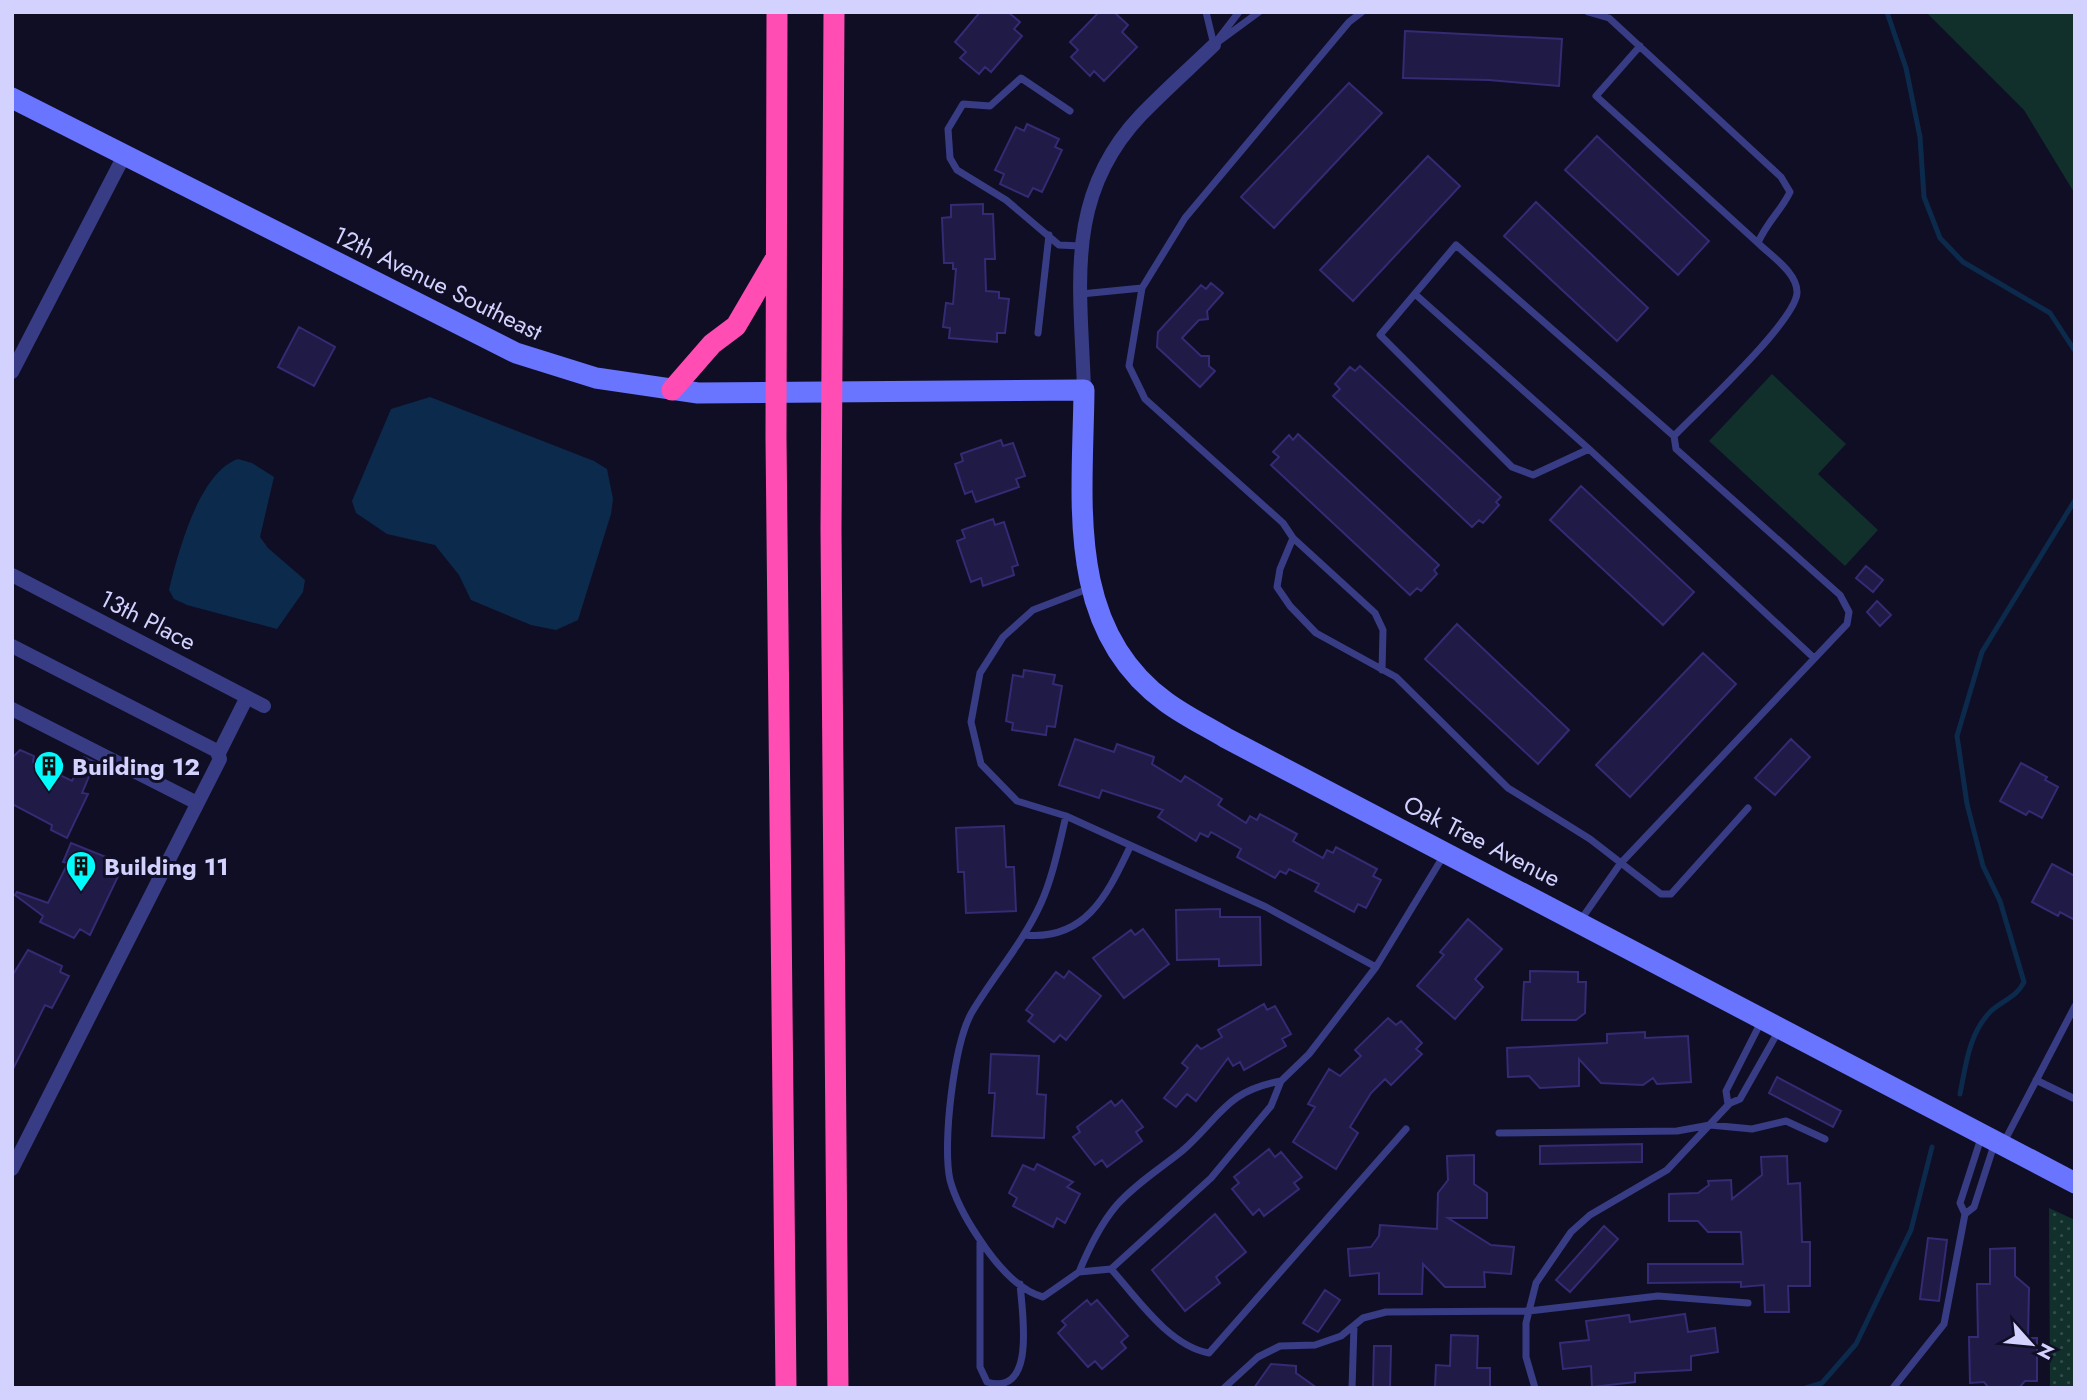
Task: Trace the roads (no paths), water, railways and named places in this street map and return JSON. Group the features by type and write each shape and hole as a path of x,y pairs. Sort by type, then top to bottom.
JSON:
{"highway":[{"path":"777,12 776,393 786,1388"},
{"path":"834,12 832,393 838,1388"},
{"path":"672,390 712,344 736,326 777,256"}],"street":[{"path":"1084,390 1082,246 1089,200 1116,146 1140,117 1214,45"},
{"name":"12th Avenue Southeast","path":"12,98 468,331 516,353 596,378 672,390 776,393 1084,390"},
{"path":"12,372 125,154"},
{"name":"Oak Tree Avenue","path":"1084,390 1083,546 1090,588 1115,647 1131,668 1165,701 1226,738 2075,1183"},
{"name":"13th Place","path":"12,575 264,706"},
{"path":"12,646 217,751 219,759 12,1169"},
{"path":"218,755 247,697"},
{"path":"12,709 197,803"}],"lane":[{"path":"1206,12 1214,45"},
{"path":"1214,45 1239,12"},
{"path":"1214,45 1259,12"},
{"path":"1362,12 1349,22 1185,218 1142,288 1129,366 1145,399 1283,523 1293,538 1376,613 1383,629 1382,670"},
{"path":"1588,12 1609,18 1781,177 1790,192 1783,206 1764,227 1758,243"},
{"path":"1640,46 1597,96 1758,243 1792,276 1797,290 1794,304 1777,329 1674,436"},
{"path":"1070,111 1021,78 989,106 964,104 948,129 950,158 957,170 1006,200 1059,245 1082,246"},
{"path":"1038,333 1049,235"},
{"path":"1579,922 1620,864 1847,624 1849,612 1840,595 1676,449 1674,436 1456,246 1380,335 1512,467 1533,475 1590,449"},
{"path":"1081,294 1142,288"},
{"path":"1415,294 1590,449 1814,658"},
{"path":"1293,538 1280,569 1277,587 1290,606 1316,633 1396,677 1508,788 1590,839 1661,894 1671,894 1748,808"},
{"path":"1090,588 1034,610 1003,637 981,673 971,722 981,764 1017,801 1066,816 1266,907 1376,967"},
{"path":"1066,816 1041,903 1024,934 970,1015 956,1060 949,1118 950,1178 961,1211 992,1258 1032,1294 1043,1297 1079,1272 1111,1269 1211,1178 1271,1106 1281,1081 1309,1054 1376,967 1446,852"},
{"path":"1024,934 1048,937 1078,923 1099,904 1130,847"},
{"path":"1893,1388 1944,1324 1965,1214 1960,1203 1993,1140 2036,1080 2075,1006"},
{"path":"1730,1103 1726,1091 1772,1022"},
{"path":"1535,1388 1526,1357 1529,1311 1536,1283 1572,1232 1590,1215 1667,1170 1730,1103 1740,1099 1772,1022"},
{"path":"2036,1080 2075,1099"},
{"path":"1079,1272 1088,1249 1116,1206 1186,1147 1224,1105 1255,1086 1281,1081"},
{"path":"1499,1133 1677,1131 1710,1125 1752,1129 1786,1121 1825,1139"},
{"path":"1111,1269 1150,1313 1192,1350 1209,1353 1406,1129"},
{"path":"1965,1214 1974,1207 1993,1140"},
{"path":"980,1240 980,1367 988,1382 998,1385 1012,1380 1021,1367 1023,1354 1020,1284"},
{"path":"1224,1388 1258,1357 1280,1346 1315,1345 1341,1336 1363,1318 1386,1312 1529,1311 1658,1296 1748,1303"},
{"path":"1352,1388 1354,1326"}],"water":[{"path":"430,397 594,461 607,469 613,499 611,514 578,620 556,630 531,625 471,600 459,575 435,545 387,534 356,513 352,501 391,409"},
{"path":"238,459 252,463 274,477 260,537 268,548 305,580 303,592 277,629 187,605 174,599 169,590 178,556 201,496 224,467"}],"waterway":[{"path":"1887,12 1906,68 1920,137 1924,197 1940,238 1963,262 2050,313 2075,351"},
{"path":"1960,1094 1969,1050 1978,1029 1991,1011 2014,995 2024,982 2000,901 1983,866 1967,804 1957,736 1982,652 2075,500"},
{"path":"1806,1388 1822,1383 1856,1344 1911,1230 1932,1147"}],"place":[{"name":"Building 12","path":"49,793"},
{"name":"Building 11","path":"81,893"}]}
